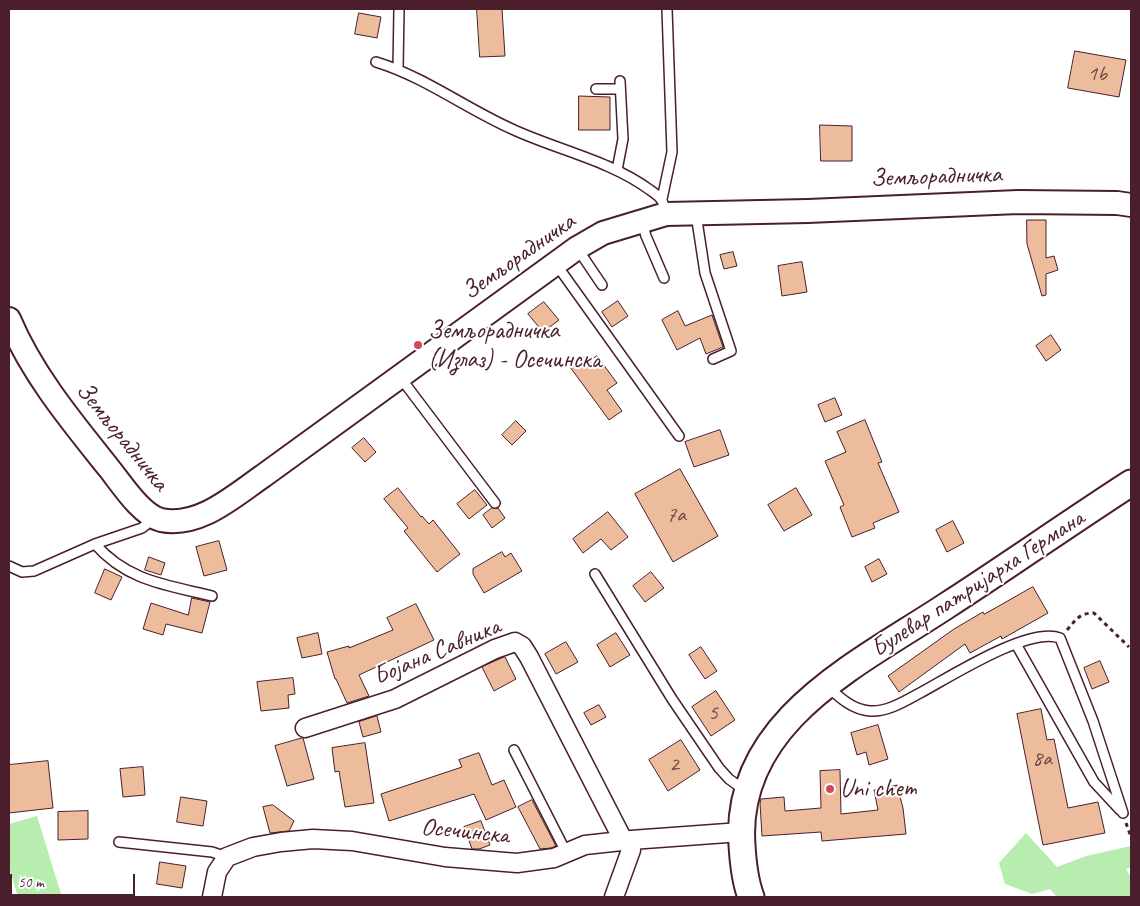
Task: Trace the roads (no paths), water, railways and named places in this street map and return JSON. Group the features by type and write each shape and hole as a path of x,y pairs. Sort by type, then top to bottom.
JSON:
{"main road":[{"name":"Булевар патријарха Германа","path":"751,897 746,877 741,832 742,813 747,792 755,768 771,740 797,710 826,685 1131,483"}],"street":[{"name":"Земљорадничка","path":"9,319 35,367 73,422 125,489 153,517 161,520 176,521 199,516 212,510 263,476 577,248 603,233 642,220 664,206 696,213 808,211 1018,202 1131,204"},
{"name":"Бојана Савника","path":"305,728 395,699 495,649 515,642 522,646 529,657 627,840"},
{"name":"Осечинска","path":"227,857 253,848 313,838 352,841 445,857 504,863 530,863 544,860 585,845 741,832"},
{"path":"614,897 631,850 627,840"},
{"path":"212,897 217,872 227,857"}],"lane":[{"path":"398,69 399,9"},
{"path":"664,206 672,152 667,9"},
{"path":"376,62 419,78 486,117 514,130 617,170 649,189 664,206"},
{"path":"596,90 620,85 623,139 617,170"},
{"path":"696,213 705,273 731,351 713,359"},
{"path":"642,220 646,236 664,278"},
{"path":"577,248 602,284"},
{"path":"556,264 679,436"},
{"path":"400,376 495,503"},
{"path":"9,566 22,572 34,571 95,544 142,528 153,517"},
{"path":"95,544 106,557 130,573 212,596"},
{"path":"595,574 672,699 719,768 729,779 747,792"},
{"path":"826,685 840,698 860,710 881,710 905,701 997,652 1016,644 1040,636 1060,638 1093,721 1123,813 1094,782 1016,644"},
{"path":"514,750 566,852"},
{"path":"119,842 212,852 227,857"}],"place":[{"name":"Земљорадничка (Излаз) - Осечинска","path":"418,345"},
{"name":"Uni chem","path":"830,789"}]}
